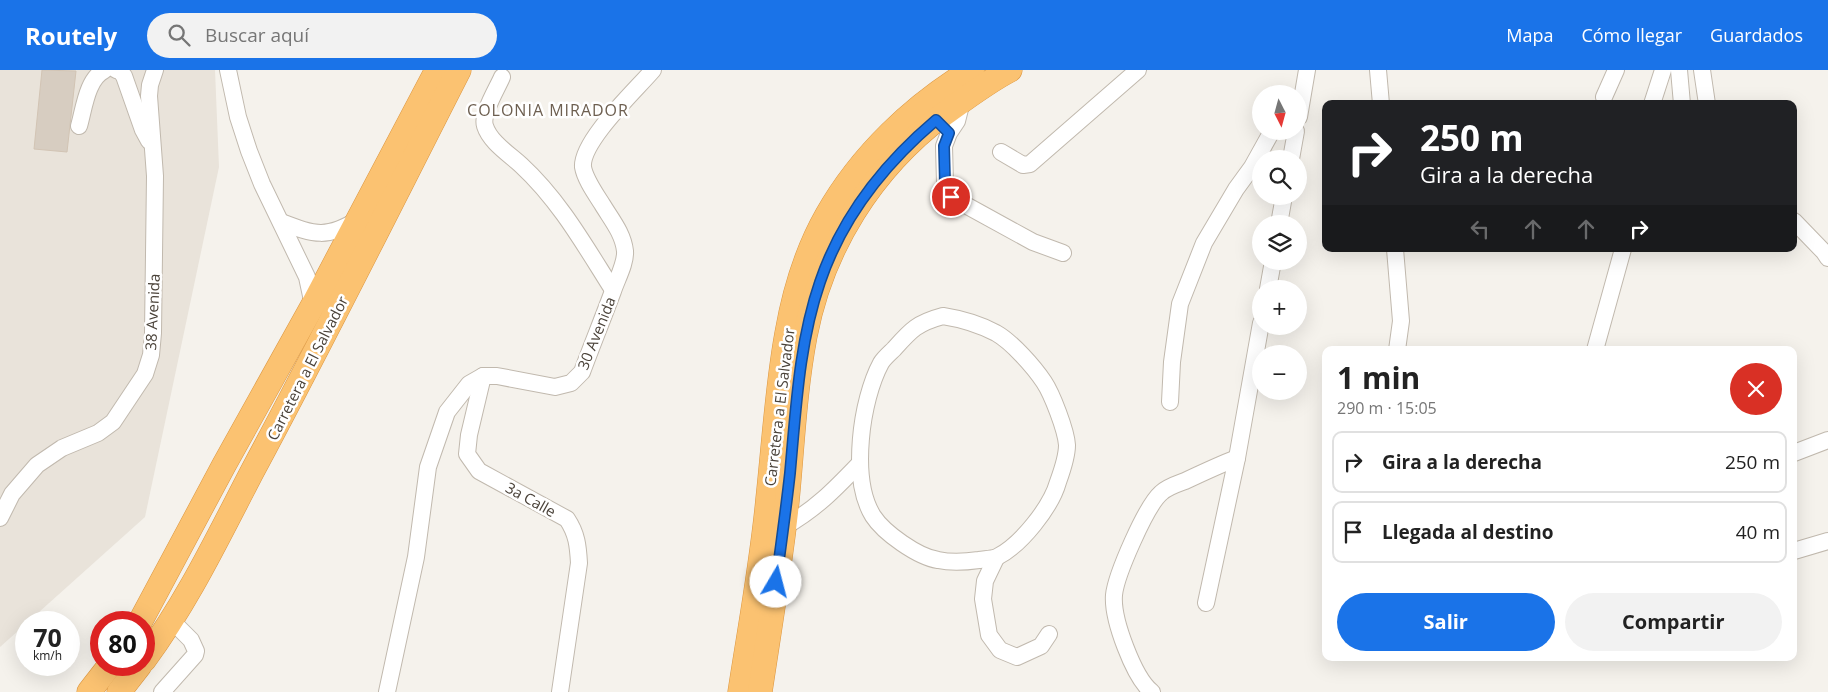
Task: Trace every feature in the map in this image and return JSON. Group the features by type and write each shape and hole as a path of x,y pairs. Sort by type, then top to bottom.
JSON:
{"highway":[{"name":"Carretera a El Salvador","path":"146,611 261,397 314,305 437,70"},
{"name":"Carretera a El Salvador","path":"155,645 192,588 285,412 459,70"},
{"name":"Carretera a El Salvador","path":"740,692 766,514 781,367 793,303 808,255 827,215 860,166 911,114 972,70"},
{"name":"Carretera a El Salvador","path":"760,692 784,527 801,365 806,334 820,280 846,224 872,186 901,152 942,127 962,101 996,77 1010,70"},
{"path":"252,472 242,474 238,472 236,464 262,415 261,397"},
{"path":"192,588 197,564 224,506 220,496 208,495"},
{"path":"88,692 101,676"},
{"path":"119,692 131,676"}],"street":[{"path":"79,126 90,88 94,80 105,70"},
{"path":"116,70 120,71 124,76 143,130 153,148"},
{"name":"38 Avenida","path":"0,518 12,494 37,465 62,448 98,433 113,422 145,374 151,355 153,333 156,216 153,148 148,96 155,70"},
{"path":"228,70 238,117 249,151 262,184 307,277 314,305"},
{"name":"30 Avenida","path":"482,376 497,376 546,387 562,386 571,383 582,372 625,253 620,232 586,176 583,166 585,153 592,139 654,70"},
{"path":"1001,152 1023,165 1030,164 1138,70"},
{"path":"1299,85 1307,70"},
{"path":"1304,85 1307,70"},
{"path":"1378,70 1381,100"},
{"path":"1604,97 1616,70"},
{"path":"1653,100 1663,70"},
{"path":"1679,70 1682,100"},
{"path":"1702,70 1706,100"},
{"path":"502,77 484,118 487,130 492,138 528,170 554,199 613,290"},
{"path":"942,127 945,183 951,197 1033,242 1063,253"},
{"path":"1170,402 1172,362 1180,304 1204,243 1267,140"},
{"path":"281,222 305,231 328,233 342,229 360,218"},
{"path":"1797,224 1827,253"},
{"path":"1395,252 1401,320 1398,346"},
{"path":"1596,346 1621,252"},
{"path":"996,558 961,562 936,560 912,549 892,535 874,517 866,500 860,463 862,422 867,399 882,362 912,329 925,321 943,316 962,319 998,334 1044,382 1053,399 1061,422 1067,445 1064,465 1056,488 1040,516 1012,546 996,558 985,581 983,598 990,635 1000,650 1017,657 1040,646 1049,634"},
{"path":"1206,603 1237,458 1259,335"},
{"path":"387,692 416,557 428,467 446,412 469,384 482,376"},
{"name":"3a Calle","path":"482,376 469,435 468,454 479,470 567,519 575,531 578,543 579,563 560,692"},
{"path":"1797,452 1828,440"},
{"path":"1152,692 1147,688 1132,661 1116,619 1114,594 1125,557 1151,503 1163,491 1237,458"},
{"path":"784,527 806,515 860,463"},
{"path":"1797,550 1828,541"},
{"path":"162,692 195,655 196,651 191,640 172,621"}],"shaded area":[{"path":"0,70 215,70 219,167 145,517 40,611 15,611 15,634 0,647"}],"building":[{"path":"42,70 76,71 67,152 34,149"}],"district":[{"name":"COLONIA MIRADOR","path":"548,110"}],"route":[{"path":"776,582 790,474 796,399 806,334 820,280 834,249 846,224 877,178 918,135 936,120 949,133 944,146 945,183 951,197"}]}
